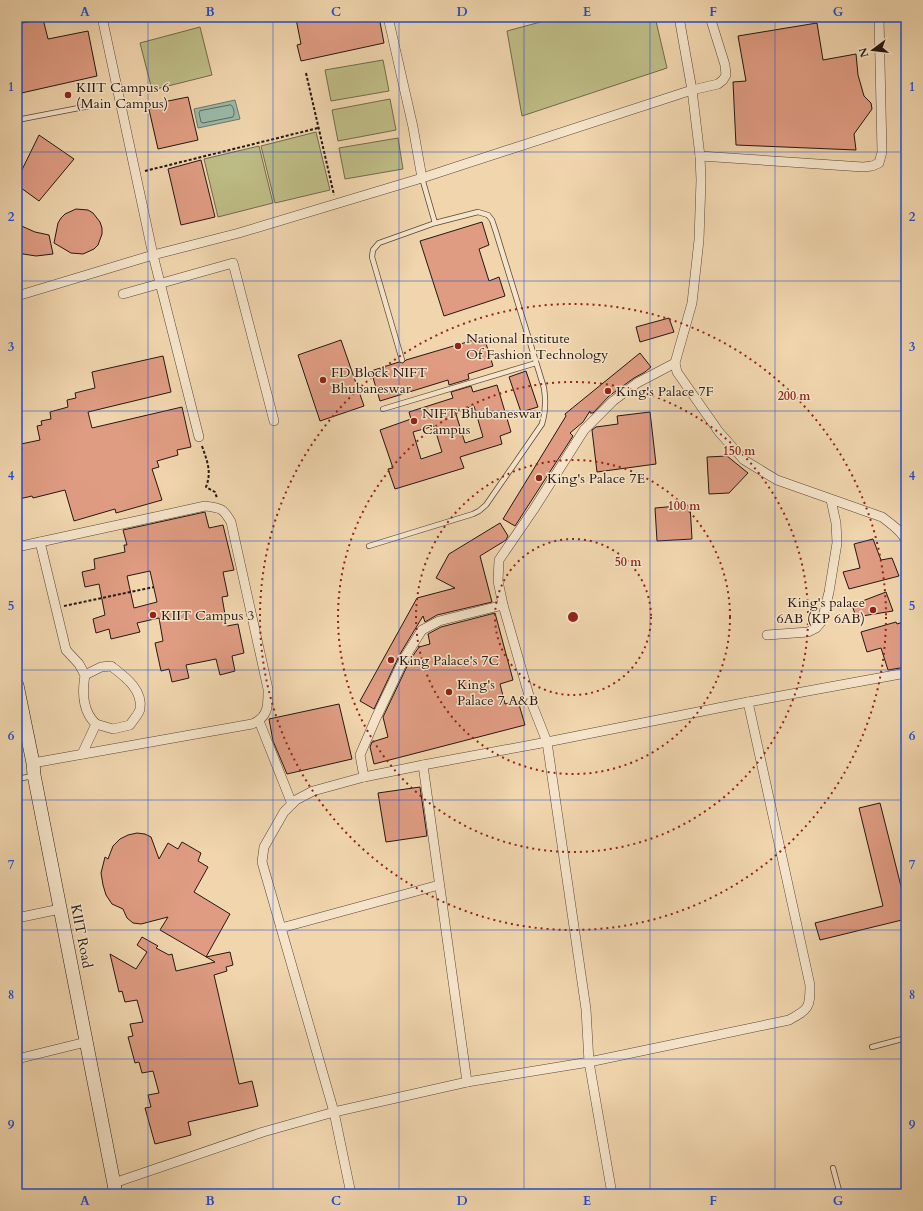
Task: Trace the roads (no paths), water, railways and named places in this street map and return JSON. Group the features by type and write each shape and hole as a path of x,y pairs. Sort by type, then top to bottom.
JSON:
{"main road":[{"name":"KIIT Road","path":"17,685 115,1189"}],"street":[{"path":"102,17 153,255 199,437"},
{"path":"388,17 413,127 422,178"},
{"path":"679,17 692,90 700,156 701,180 699,240 692,303 675,363 677,372 719,432 744,460 777,480 882,517 894,526 906,541"},
{"path":"17,296 153,255 239,233 422,178 692,90 718,84 726,75 725,65 710,17"},
{"path":"700,156 863,167 872,166 879,163 882,152 879,17"},
{"path":"123,294 233,263 274,421"},
{"path":"612,1194 588,1062 586,1009 547,742 530,699 503,605 498,581 499,560 534,509 584,430 613,401 637,383 675,363"},
{"path":"767,635 808,632 816,628 822,622 829,592 837,543 836,523 831,500"},
{"path":"17,547 205,506 219,508 225,511 231,522 268,689 268,705 265,714 259,721 252,724 82,754 34,769"},
{"path":"40,542 66,650 79,664 85,675 83,689 84,700 91,720 96,724 113,729 130,725 140,709 139,694 127,678 111,666 101,667 85,675"},
{"path":"364,777 360,755 405,657 422,630 439,621 503,605"},
{"path":"351,1194 334,1112 262,862 264,847 284,812 296,800 313,791 364,777 748,702 906,673"},
{"path":"115,1189 263,1132 334,1112 467,1082 588,1062 789,1020 802,1012 810,1003 810,985 748,702"},
{"path":"259,721 292,804"},
{"path":"82,754 96,724"},
{"path":"423,765 467,1082"},
{"path":"281,928 439,885"},
{"path":"17,918 60,909"},
{"path":"17,1059 86,1042"}],"lane":[{"path":"17,120 89,106"},
{"path":"422,178 435,223"},
{"path":"369,546 479,511 486,504 542,424 546,413 544,388 492,220 488,214 478,212 435,223 379,243 373,250 372,257 402,360"},
{"path":"382,409 536,363"},
{"path":"17,779 34,769"},
{"path":"872,1047 906,1038"},
{"path":"834,1168 840,1194"}],"water":[{"path":"235,100 240,119 198,128 194,109"}],"place":[{"name":"KIIT Campus 6 (Main Campus)","path":"68,95"},
{"name":"National Institute Of Fashion Technology","path":"458,346"},
{"name":"FD Block NIFT Bhubaneswar","path":"323,380"},
{"name":"King's Palace 7F","path":"608,391"},
{"name":"NIFT Bhubaneswar Campus","path":"414,421"},
{"name":"King's Palace 7E","path":"539,478"},
{"name":"King's palace 6AB (KP 6AB)","path":"873,610"},
{"name":"KIIT Campus 3","path":"153,615"},
{"name":"King Palace's 7C","path":"391,660"},
{"name":"King's Palace 7 A&B","path":"449,692"}]}
